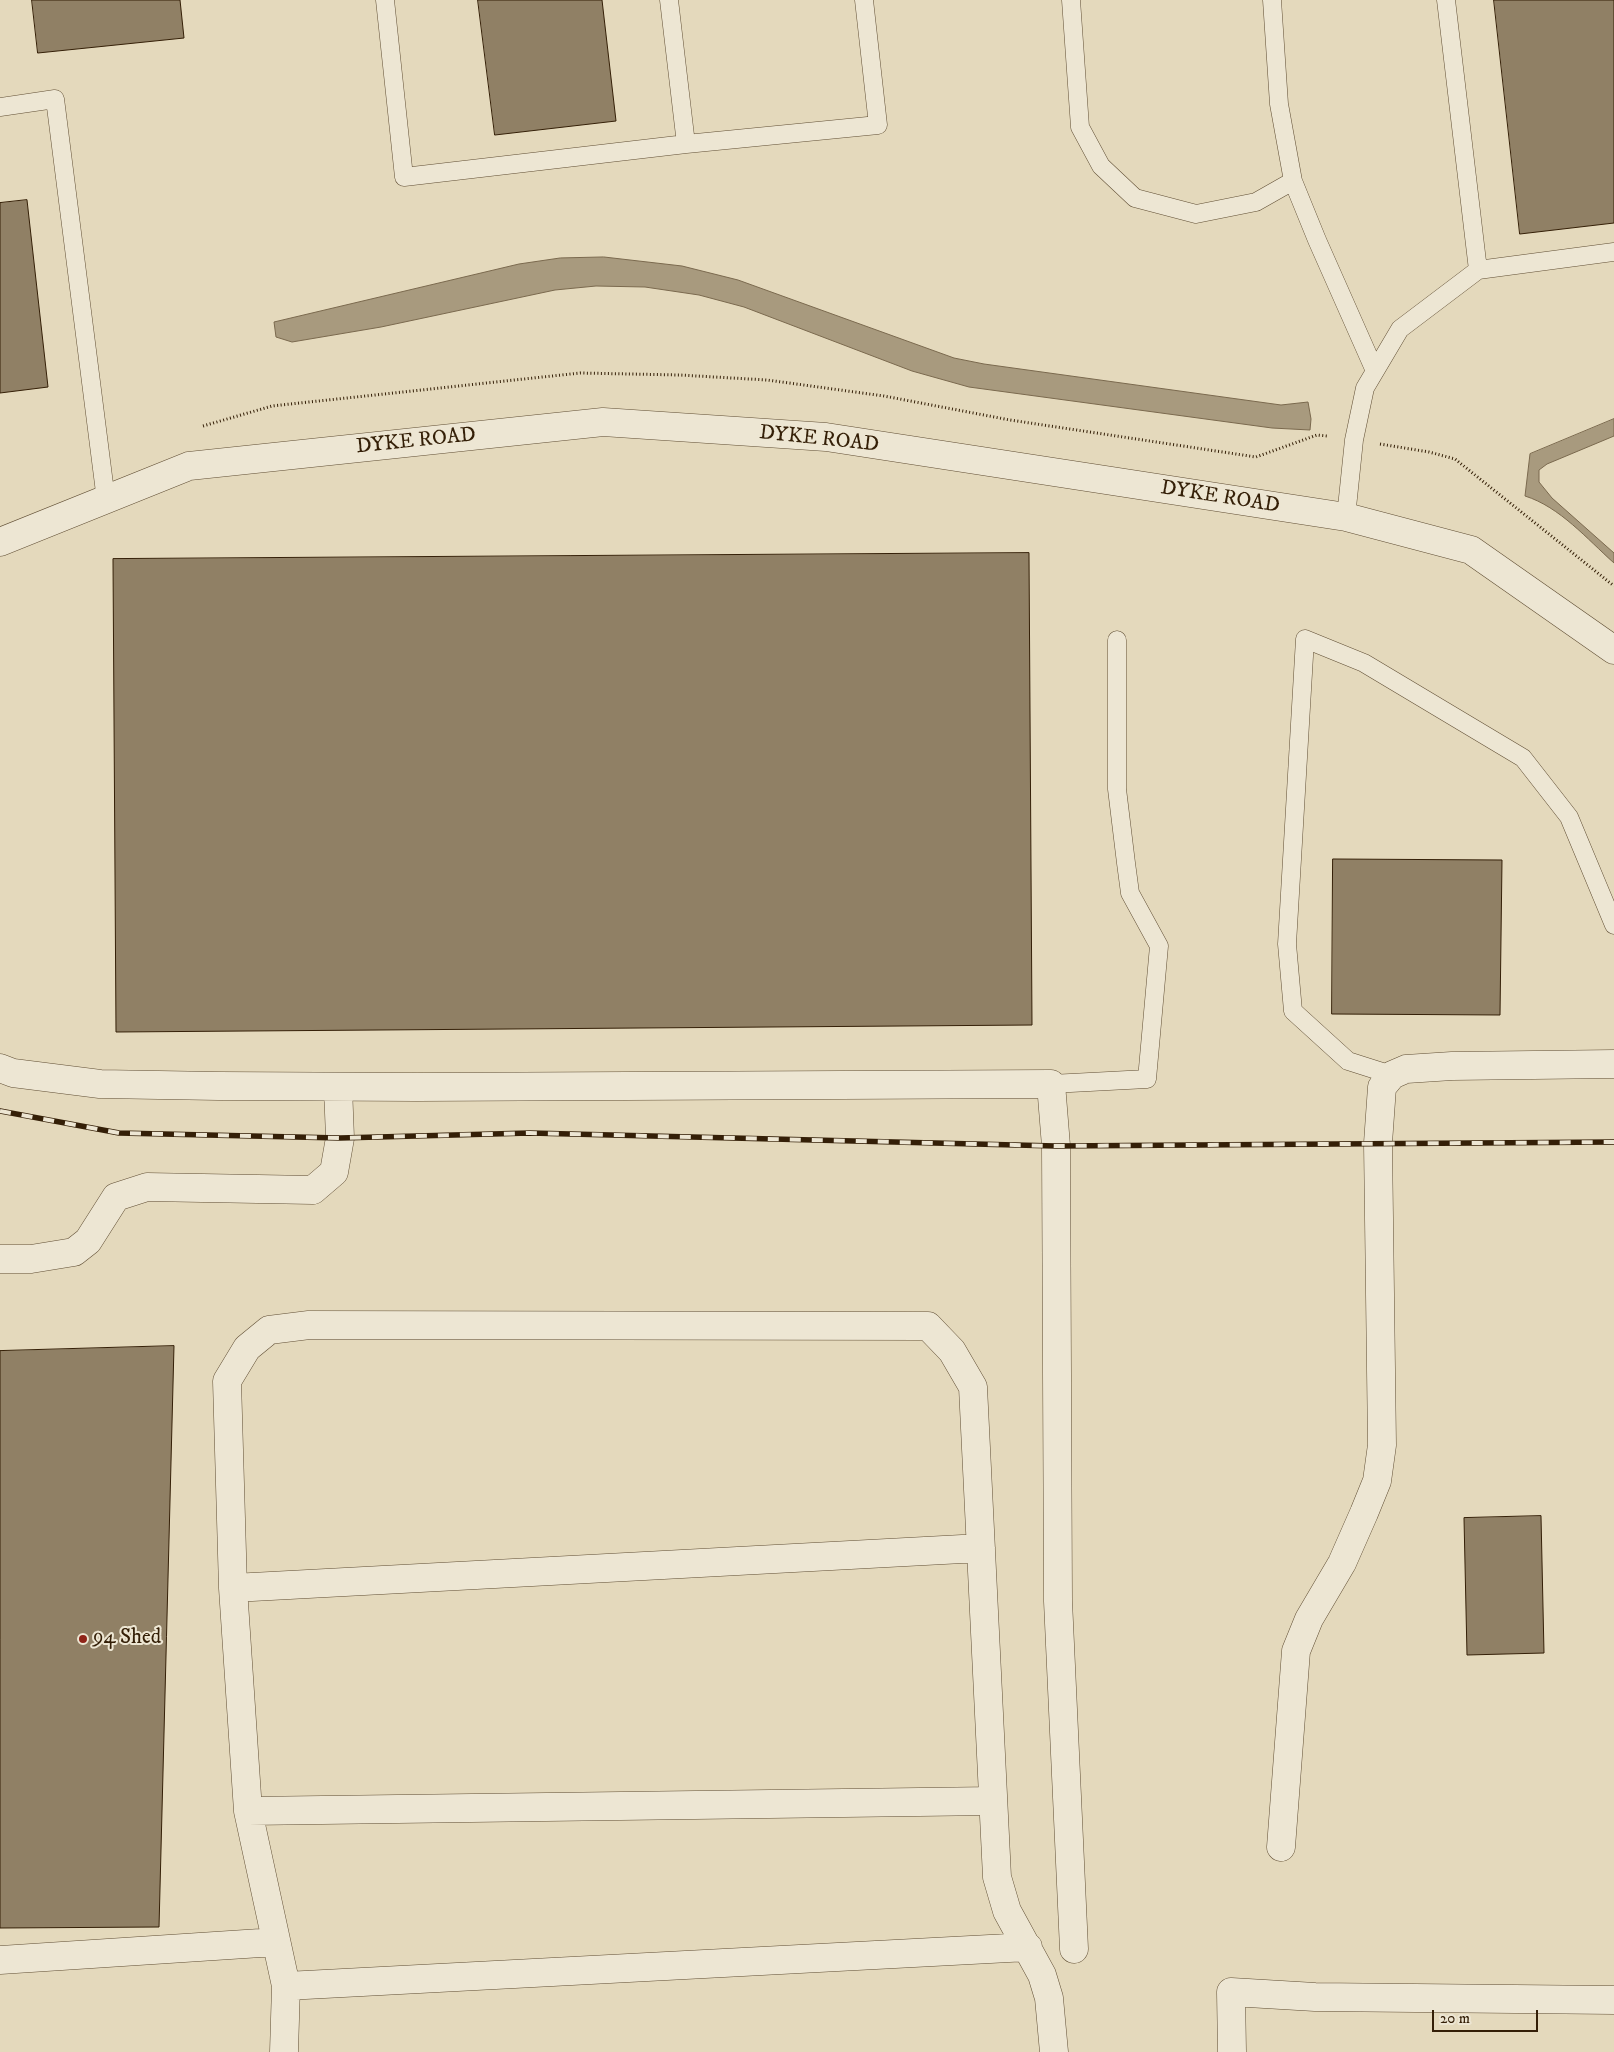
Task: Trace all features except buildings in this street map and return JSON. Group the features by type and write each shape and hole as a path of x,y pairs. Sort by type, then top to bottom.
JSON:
{"street":[{"name":"DYKE ROAD","path":"0,542 189,466 604,422 826,437 1346,517 1471,550 1614,650"},
{"path":"1281,1847 1296,1651 1309,1619 1342,1563 1377,1480 1382,1445 1378,1142 1382,1087 1392,1075 1406,1068 1614,1064"},
{"path":"0,1068 13,1073 100,1084 338,1086 1051,1084 1056,1146 1058,1601 1074,1948"},
{"path":"0,1259 31,1259 74,1252 88,1241 116,1197 147,1187 313,1190 334,1172 340,1138 338,1086"},
{"path":"284,2052 286,1986 248,1811 233,1588 227,1381 247,1348 269,1330 309,1325 928,1326 952,1351 973,1386 997,1877 1007,1911 1042,1975 1050,1998 1054,2052"},
{"path":"233,1588 981,1548"},
{"path":"248,1811 993,1801"},
{"path":"0,1960 276,1942"},
{"path":"286,1986 1028,1947"},
{"path":"1232,2052 1231,1992 1315,1997 1614,2000"}],"lane":[{"path":"385,0 404,177 686,144 878,125 864,0"},
{"path":"669,0 686,144"},
{"path":"1071,0 1080,127 1101,166 1135,198 1196,214 1256,202 1294,181"},
{"path":"1272,0 1279,104 1294,181 1317,240 1375,371"},
{"path":"1446,0 1478,270"},
{"path":"0,107 55,99 106,500"},
{"path":"1346,517 1354,440 1365,388 1400,329 1478,270 1614,252"},
{"path":"1392,1075 1348,1061 1292,1011 1287,944 1305,639 1364,663 1523,758 1569,818 1614,925"},
{"path":"1051,1084 1147,1079 1159,946 1130,893 1117,789 1117,640"}],"shaded area":[{"path":"604,257 682,266 738,280 954,358 984,364 1281,405 1308,402 1311,419 1310,430 1272,428 969,387 912,371 744,307 699,295 645,287 596,286 555,290 381,327 292,342 276,337 274,322 519,264 560,258"},
{"path":"1614,419 1614,436 1547,464 1539,470 1539,482 1552,498 1614,553 1614,563 1561,516 1538,501 1525,496 1530,454"}],"railway":[{"path":"0,1111 119,1133 340,1138 530,1133 1056,1146 1614,1142"}],"place":[{"name":"94 Shed","path":"83,1639"}]}
